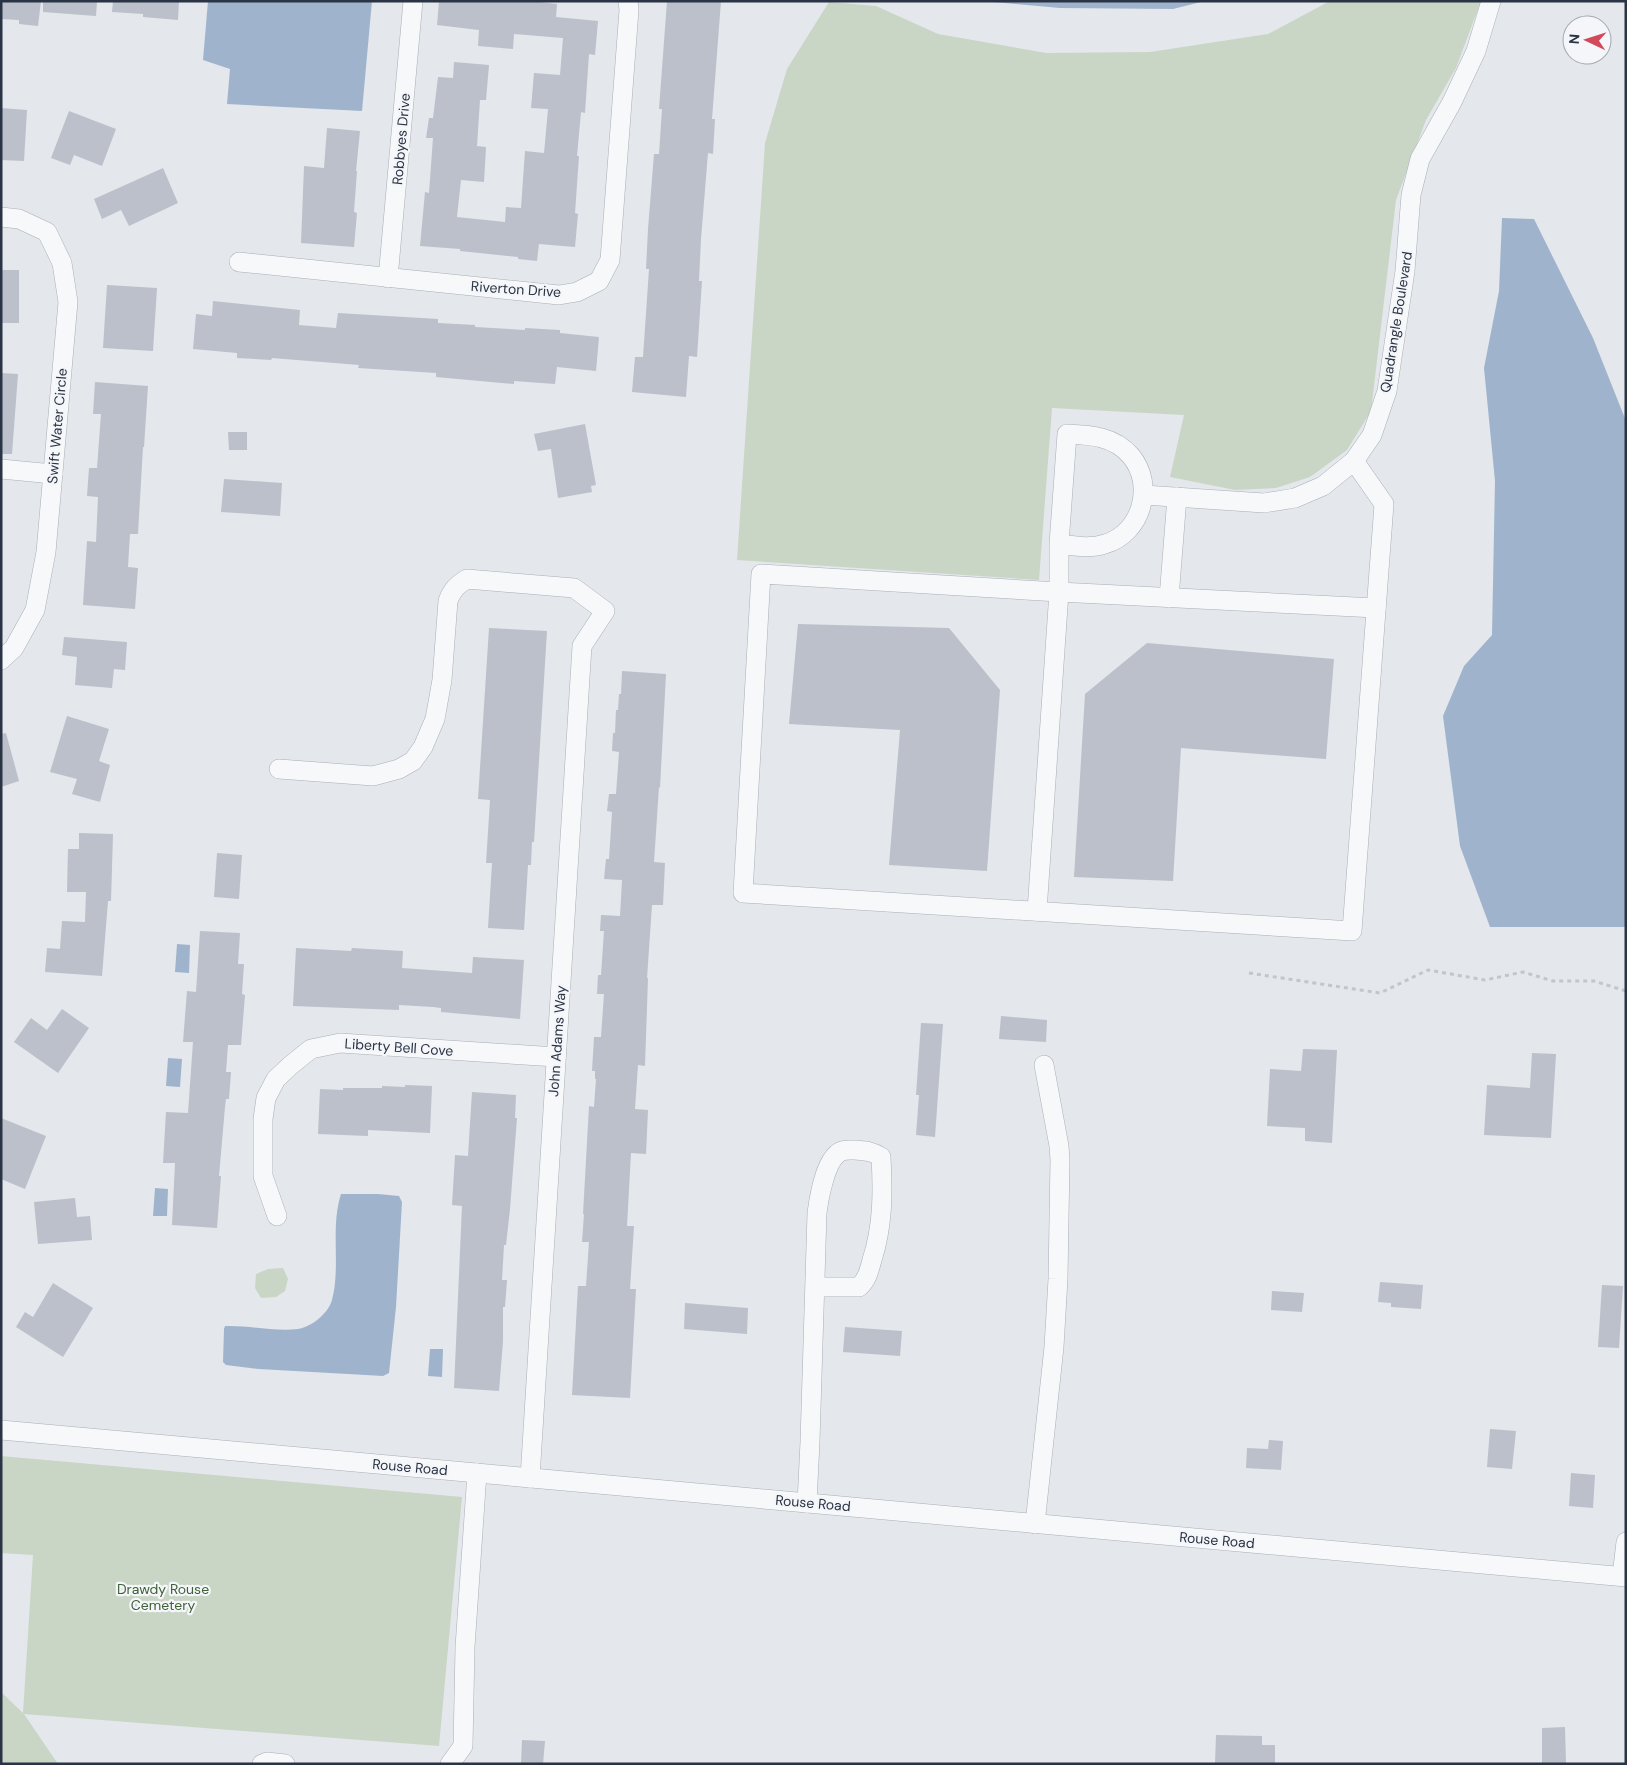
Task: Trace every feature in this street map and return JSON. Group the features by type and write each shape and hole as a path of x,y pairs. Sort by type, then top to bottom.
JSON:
{"street":[{"name":"Robbyes Drive","path":"388,278 413,1"},
{"name":"Riverton Drive","path":"239,262 559,295 577,292 599,281 610,260 629,10 628,1"},
{"name":"Quadrangle Boulevard","path":"1144,495 1264,503 1295,498 1323,486 1354,461 1372,435 1386,391 1405,271 1411,195 1420,159 1452,102 1476,51 1491,1"},
{"name":"Swift Water Circle","path":"1,217 19,219 47,232 62,263 68,302 46,552 35,610 14,648 1,660"},
{"path":"1037,911 1059,592 1059,544 1067,434 1093,435 1114,442 1130,455 1141,474 1144,495 1138,516 1125,533 1106,544 1088,547 1059,544"},
{"path":"1354,461 1384,504 1352,931 743,893 761,574 1059,592 1376,608"},
{"path":"1,469 53,474"},
{"path":"1169,598 1177,498"},
{"name":"John Adams Way","path":"279,769 372,776 399,769 413,761 423,748 435,718 442,680 448,601 451,593 467,579 574,588 605,610 582,646 530,1478"},
{"name":"Liberty Bell Cove","path":"277,1216 262,1176 263,1119 266,1098 276,1079 311,1049 340,1043 556,1057"},
{"path":"1035,1524 1054,1348 1058,1279 1060,1160 1044,1065"},
{"path":"807,1503 811,1433 817,1213 819,1196 825,1175 836,1154 844,1150 872,1151 881,1157 883,1196 878,1241 865,1281 858,1287 815,1287"},
{"name":"Rouse Road","path":"1,1430 1624,1576"},
{"path":"450,1764 463,1746 465,1647 477,1473"},
{"path":"1624,1576 1626,1542"},
{"path":"262,1764 267,1762 285,1764"}],"path":[{"path":"1249,973 1380,993 1428,970 1485,980 1523,972 1553,981 1594,981 1626,991"}],"green space":[{"path":"1330,1 1481,1 1456,68 1426,120 1396,200 1371,411 1347,450 1310,477 1276,488 1235,490 1170,477 1184,415 1052,408 1039,580 737,560 765,143 787,69 829,2 876,6 938,34 1046,53 1150,52 1268,34"},
{"path":"283,1268 288,1279 285,1291 276,1297 261,1298 255,1288 256,1274 268,1269"},
{"name":"Drawdy Rouse Cemetery","path":"1,1456 462,1497 439,1746 24,1714 58,1764 1,1764 1,1692 23,1713 33,1555 1,1553"}],"water":[{"path":"208,1 372,1 362,111 227,104 230,69 203,60"},
{"path":"982,1 1205,1 1173,9 1060,8"},
{"path":"1502,218 1534,219 1593,338 1626,421 1626,927 1490,927 1460,846 1443,716 1464,666 1492,635 1495,481 1484,368 1499,291"},
{"path":"177,944 190,945 189,973 175,972"},
{"path":"168,1058 182,1059 180,1087 166,1086"},
{"path":"155,1188 168,1189 167,1216 153,1216"},
{"path":"341,1194 399,1196 402,1202 396,1307 389,1373 383,1376 259,1369 226,1365 223,1362 225,1326 280,1330 298,1329 313,1323 327,1310 335,1287 336,1220"},
{"path":"430,1349 443,1349 442,1377 428,1376"}],"building":[{"path":"1,1 41,1 38,26 19,24 19,20 1,19"},
{"path":"43,1 97,1 96,16 43,12"},
{"path":"113,1 179,1 178,20 143,17 143,14 112,12"},
{"path":"439,1 530,1 557,4 556,17 598,21 595,55 589,54 585,113 581,112 577,156 579,156 575,213 578,214 575,247 539,244 537,261 518,259 518,257 460,251 460,249 420,246 425,192 429,193 433,138 426,138 429,118 433,118 438,77 453,78 454,62 489,65 486,100 480,100 477,146 486,147 484,182 461,180 457,217 505,222 506,207 521,208 525,151 544,153 548,109 531,108 534,73 560,75 563,38 514,34 513,49 478,46 479,30 437,25"},
{"path":"667,1 721,1 712,119 715,119 713,154 708,153 701,239 699,281 702,281 697,357 689,356 686,397 632,392 635,357 643,357 649,269 646,269 648,229 654,154 659,154 662,109 659,109"},
{"path":"1,108 27,110 24,161 1,160"},
{"path":"69,111 116,129 102,166 74,155 70,165 51,158"},
{"path":"327,128 360,131 356,171 354,212 357,213 354,247 301,243 304,166 324,168"},
{"path":"163,168 178,203 129,226 121,210 102,219 94,199"},
{"path":"1,270 19,270 19,323 1,323"},
{"path":"107,285 157,288 153,351 103,348"},
{"path":"213,301 300,310 299,325 336,328 338,313 438,319 438,323 475,325 475,327 560,330 560,333 599,337 596,371 557,367 555,384 514,381 514,384 436,377 436,373 358,368 359,365 272,358 271,360 237,358 237,353 193,349 196,314 212,316"},
{"path":"1,373 18,374 12,454 1,454"},
{"path":"95,382 148,386 138,534 130,534 128,567 138,568 135,609 83,605 87,541 96,542 98,497 87,496 89,468 97,468 101,414 93,414"},
{"path":"585,424 596,485 591,486 592,492 558,498 551,449 538,451 534,434"},
{"path":"228,432 247,432 247,450 229,450"},
{"path":"224,479 282,483 280,516 221,512"},
{"path":"798,624 949,628 1000,690 987,871 889,865 900,730 789,724"},
{"path":"489,628 547,631 534,842 532,842 531,865 528,865 524,930 488,928 492,863 486,863 490,800 478,799"},
{"path":"64,637 127,642 125,670 114,669 112,688 75,685 77,657 62,655"},
{"path":"1147,643 1334,659 1326,759 1181,748 1173,881 1074,877 1085,694"},
{"path":"622,671 666,674 654,862 665,863 663,905 652,905 647,978 645,1066 638,1065 635,1109 648,1110 646,1154 631,1153 627,1226 634,1226 630,1289 636,1289 630,1398 572,1395 578,1286 586,1286 589,1242 582,1242 589,1106 594,1107 596,1079 595,1071 592,1071 594,1037 601,1037 604,994 597,994 598,975 601,975 604,931 600,931 601,915 620,916 622,880 604,879 606,859 609,859 612,812 607,811 609,794 616,794 619,752 612,751 616,710 618,710 619,694 621,694"},
{"path":"67,716 109,729 99,761 110,765 100,802 72,794 77,779 50,772"},
{"path":"6,733 19,781 1,787 1,734"},
{"path":"79,833 113,834 111,901 108,901 102,976 45,972 47,948 60,949 62,921 85,922 86,892 67,892 68,849 79,849"},
{"path":"217,853 242,855 239,899 214,897"},
{"path":"200,931 240,933 238,964 244,964 242,994 245,995 241,1045 228,1045 226,1072 231,1072 229,1099 226,1099 225,1107 217,1228 172,1225 175,1163 163,1163 166,1112 188,1113 193,1042 183,1042 187,991 196,992"},
{"path":"296,948 351,951 352,948 403,951 402,968 472,973 473,957 524,960 520,1019 441,1012 441,1008 399,1005 399,1010 293,1006"},
{"path":"62,1009 89,1028 58,1073 14,1042 31,1018 47,1030"},
{"path":"1001,1016 1047,1020 1046,1042 999,1039"},
{"path":"921,1023 943,1024 935,1137 916,1135 919,1095 916,1095"},
{"path":"1303,1049 1337,1050 1332,1143 1305,1141 1305,1128 1267,1126 1270,1069 1301,1071"},
{"path":"1532,1053 1556,1054 1551,1138 1484,1135 1487,1085 1530,1088"},
{"path":"405,1085 432,1086 430,1133 368,1130 368,1136 318,1134 320,1089 343,1090 343,1088 382,1088 382,1086 405,1087"},
{"path":"472,1092 516,1095 515,1118 517,1118 510,1209 506,1245 504,1245 502,1280 507,1280 505,1307 503,1307 503,1341 499,1391 454,1388 462,1206 452,1205 455,1155 468,1156"},
{"path":"1,1118 46,1136 25,1189 1,1179"},
{"path":"75,1198 77,1217 90,1216 92,1240 38,1244 34,1202"},
{"path":"1380,1282 1423,1285 1421,1309 1391,1307 1391,1303 1378,1302"},
{"path":"53,1283 93,1308 63,1357 16,1327 25,1312 33,1317"},
{"path":"1602,1285 1623,1286 1619,1348 1598,1347"},
{"path":"1272,1291 1304,1293 1302,1312 1271,1310"},
{"path":"685,1303 748,1308 747,1334 684,1329"},
{"path":"845,1327 902,1331 900,1356 843,1352"},
{"path":"1490,1429 1516,1431 1512,1469 1487,1467"},
{"path":"1269,1440 1283,1441 1281,1470 1246,1468 1247,1448 1268,1449"},
{"path":"1571,1473 1595,1475 1593,1508 1569,1506"},
{"path":"1565,1727 1566,1764 1542,1764 1542,1728"},
{"path":"1216,1735 1262,1736 1262,1745 1275,1745 1275,1764 1215,1764"},
{"path":"522,1740 545,1741 543,1764 521,1764"}]}
